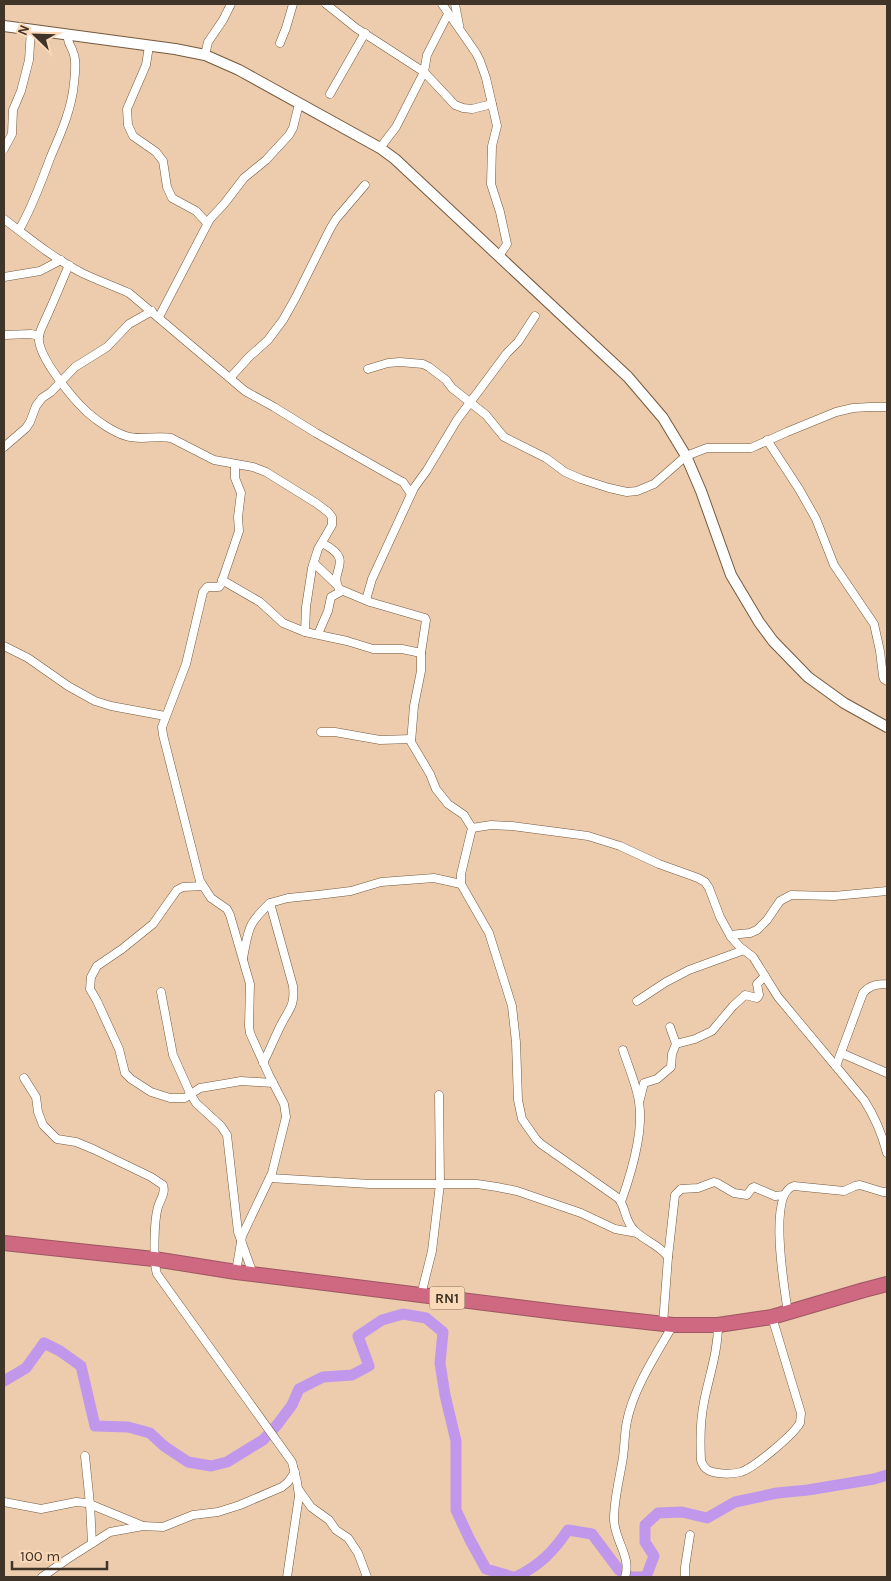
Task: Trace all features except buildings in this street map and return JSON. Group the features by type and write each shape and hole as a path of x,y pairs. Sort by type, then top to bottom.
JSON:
{"highway":[{"name":"RN1","path":"4,1243 154,1259 236,1272 668,1325 718,1325 772,1317 887,1284"}],"main road":[{"path":"4,26 175,49 205,55 239,70 380,148 395,159 628,376 663,418 686,456 701,492 730,575 773,641 808,677 844,703 887,727"}],"street":[{"path":"205,55 208,42 231,4"},
{"path":"280,43 293,4"},
{"path":"326,4 365,33 424,72 455,105 472,109 492,104"},
{"path":"442,4 480,61 492,104 497,126 492,146 491,184 500,212 506,244 500,256"},
{"path":"455,4 454,8 460,30"},
{"path":"380,148 396,127 424,72 427,55 448,14"},
{"path":"4,149 12,134 13,110 21,91 29,60 31,30"},
{"path":"330,94 365,33"},
{"path":"19,230 33,205 71,103 75,69 74,53 67,40 68,35"},
{"path":"149,46 146,64 128,109 128,125 133,136 156,152 163,161 167,188 172,198 196,211 207,223"},
{"path":"159,317 207,223 238,184 266,160 289,135 293,128 299,104"},
{"path":"230,378 268,340 283,320 336,219 365,185"},
{"path":"4,219 69,265 129,293 245,391 397,479 411,494"},
{"path":"4,277 40,271 61,260"},
{"path":"69,265 39,336 46,361 89,413 116,432 132,438 172,438 214,460 254,467 266,472 328,512 332,517 333,521 314,563 306,607 305,632"},
{"path":"4,447 26,428 36,406 61,380 82,362 107,347 130,324 152,311"},
{"path":"366,600 369,587 411,494 457,420 507,353 518,342 535,316"},
{"path":"4,335 31,334 39,336"},
{"path":"368,369 388,363 423,364 446,380 452,388 490,419 504,437 546,458 565,472 608,488 627,492 637,491 654,484 686,456 707,448 751,448 836,412 870,406 887,407"},
{"path":"767,440 816,519 834,565 876,628 883,676 887,681"},
{"path":"235,464 235,478 241,493 238,517 239,531 219,586 207,587 203,592 193,639 182,677 162,726 200,881 211,898 228,912 250,984 249,1026 252,1038 284,1104 286,1117 270,1178 241,1242 236,1272"},
{"path":"318,634 328,611 331,597 339,588 339,557 335,550 322,543"},
{"path":"314,563 339,588 366,600 425,618 421,671 414,706 411,738 436,789 448,804 464,815 472,828 460,874 461,884 489,933 512,1006 516,1042 518,1100 522,1119 541,1144 589,1176 621,1202"},
{"path":"222,580 260,602 283,623 305,632 348,641 372,649 402,649 421,653"},
{"path":"4,646 28,658 68,686 95,700 112,706 165,716"},
{"path":"321,732 335,732 380,740 411,738"},
{"path":"472,828 498,825 588,836 609,842 705,882 730,935 753,957 778,997 873,1113 887,1153"},
{"path":"243,962 251,922 270,903 288,898 351,891 381,882 434,878 461,884"},
{"path":"202,886 182,887 177,890 151,926 97,966 90,977 89,986 119,1049 123,1066 128,1076 151,1092 162,1096 185,1098 190,1093 209,1086 241,1081 273,1083"},
{"path":"730,935 757,930 768,920 780,901 791,895 834,896 887,891"},
{"path":"263,1063 282,1023 292,1007 294,994 270,903"},
{"path":"637,1001 689,970 744,950"},
{"path":"676,1044 712,1031 730,1009 745,995 757,998 759,995 757,984 765,976"},
{"path":"836,1066 863,992 868,987 887,984"},
{"path":"161,992 173,1055 190,1093 196,1102 222,1126 227,1135 238,1232 253,1274"},
{"path":"668,1257 657,1246 637,1233 625,1218 621,1202 631,1170 638,1131 639,1101 644,1083 657,1079 670,1068 676,1044 670,1027"},
{"path":"623,1050 639,1101"},
{"path":"841,1053 887,1073"},
{"path":"24,1078 36,1098 38,1112 44,1125 57,1139 76,1142 93,1149 151,1177 163,1185 164,1191 158,1210 154,1259 157,1274 275,1436 290,1458 295,1472 299,1490 287,1577"},
{"path":"421,1295 432,1250 440,1184 439,1095"},
{"path":"270,1178 370,1184 477,1184 517,1191 581,1213 615,1229 637,1233"},
{"path":"626,1574 626,1559 616,1534 614,1506 623,1461 627,1420 637,1391 668,1325 668,1257 675,1195 681,1189 698,1188 714,1182 734,1193 747,1195 754,1187 774,1196 784,1195"},
{"path":"788,1313 780,1249 779,1220 784,1195 790,1187 844,1191 860,1185 887,1192"},
{"path":"718,1325 718,1341 701,1417 701,1460 702,1465 710,1472 733,1474 752,1467 800,1423 801,1413 772,1317"},
{"path":"85,1456 92,1543"},
{"path":"42,1577 110,1532 143,1526 163,1527 193,1515 218,1512 240,1505 282,1487 295,1472"},
{"path":"299,1490 311,1507 329,1520 336,1530 348,1538 358,1553 367,1577"},
{"path":"4,1502 41,1509 76,1502 90,1504 143,1526"},
{"path":"685,1577 690,1535"}],"waterway":[{"path":"4,1381 26,1368 44,1343 60,1351 81,1366 95,1426 128,1427 150,1433 164,1446 188,1462 211,1466 227,1462 263,1440 292,1405 299,1389 323,1377 352,1375 369,1366 358,1336 382,1320 403,1314 426,1318 443,1332 440,1363 445,1395 456,1441 456,1510 486,1569 513,1577"},
{"path":"632,1577 646,1577 654,1556 645,1542 645,1525 658,1513 682,1512 707,1518 735,1502 777,1493 874,1479 887,1475"},
{"path":"516,1577 532,1568 545,1557 568,1530 592,1534 619,1570 630,1577"}]}
